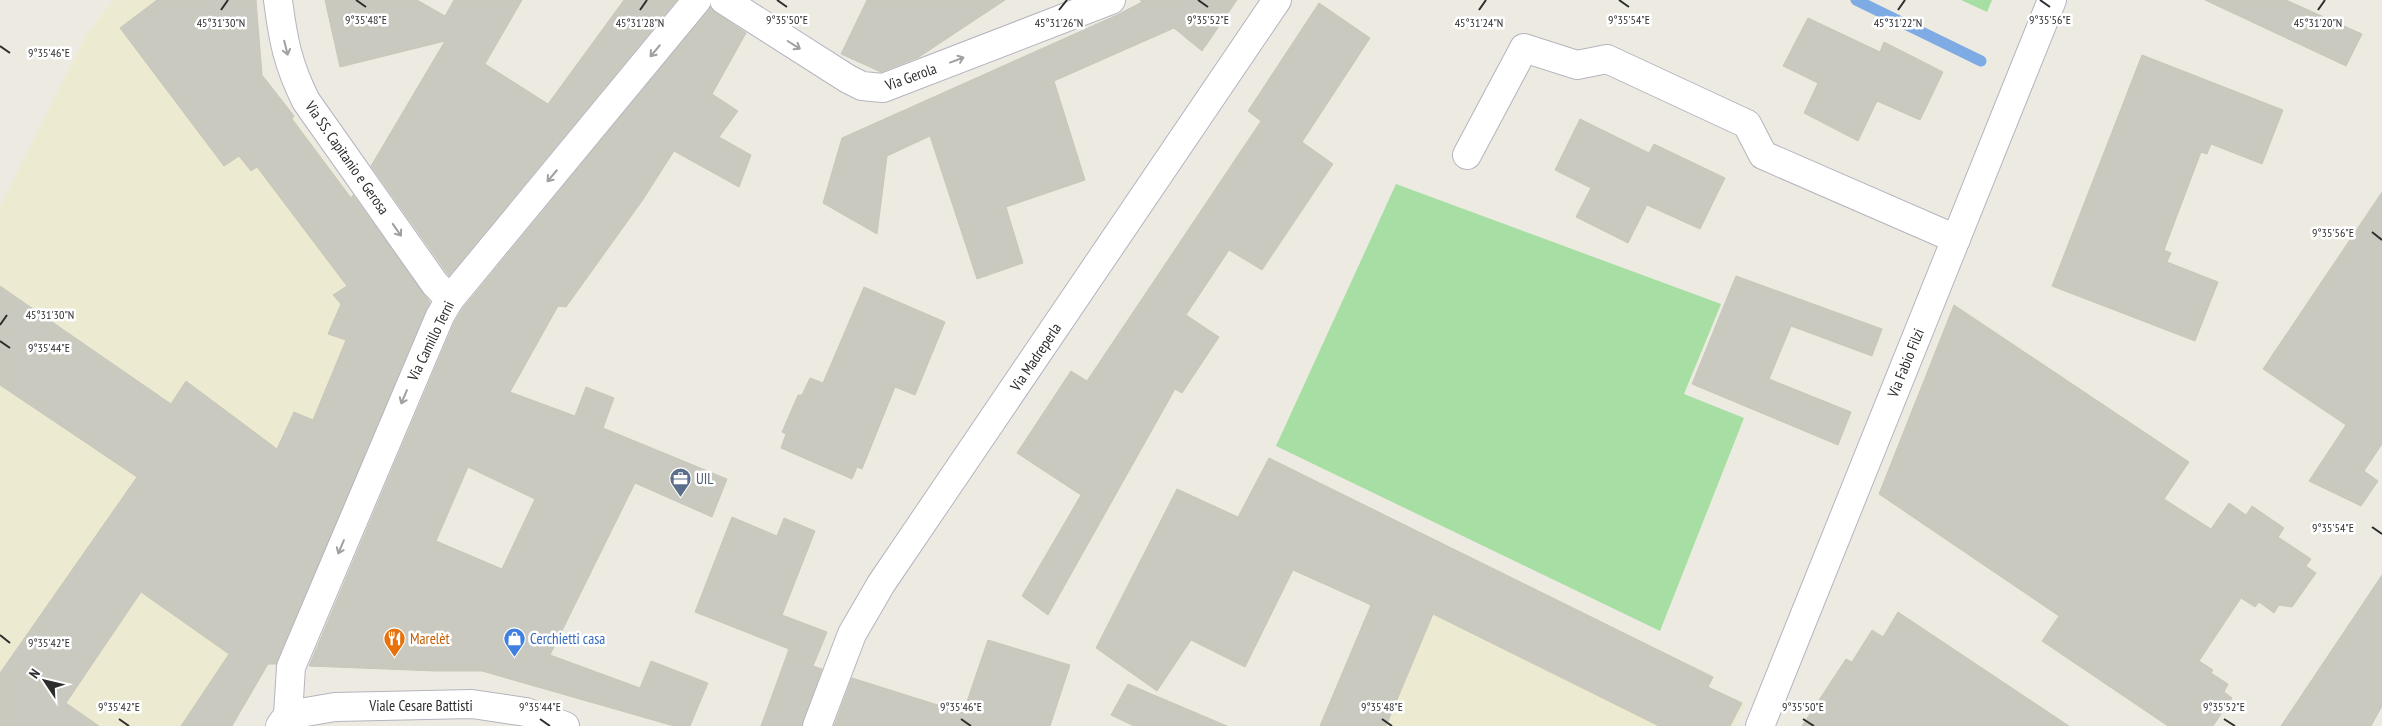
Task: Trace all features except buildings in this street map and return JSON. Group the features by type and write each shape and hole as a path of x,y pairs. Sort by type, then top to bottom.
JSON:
{"street":[{"name":"Via SS. Capitanio e Gerosa","path":"278,0 282,34 292,72 306,101 436,284 450,299"},
{"name":"Via Camillo Terni","path":"284,721 291,667 410,382 440,316 450,299 697,0"},
{"name":"Via Gerola","path":"724,0 848,79 862,86 883,88 1112,0"},
{"name":"Via Madreperla","path":"817,726 852,634 881,584 1277,0"},
{"name":"Via Fabio Filzi","path":"1760,726 2052,0"},
{"path":"1467,155 1524,48 1577,65 1608,59 1747,124 1763,155 1956,239"},
{"name":"Viale Cesare Battisti","path":"284,721 335,707 472,704 526,712 565,726"}],"shaded area":[{"path":"114,0 256,0 262,75 423,294 232,726 5,726 0,721 0,206 88,32"},
{"path":"1404,525 1716,677 1708,687 1746,703 1734,726 1319,726"}],"green space":[{"path":"1961,0 1992,0 1987,12"},
{"path":"1396,184 1721,304 1684,394 1744,418 1660,631 1276,446"}],"waterway":[{"path":"1856,0 1981,61"}],"place":[{"name":"UIL","path":"680,498"},
{"name":"Marelèt","path":"394,658"},
{"name":"Cerchietti casa","path":"514,658"}]}
